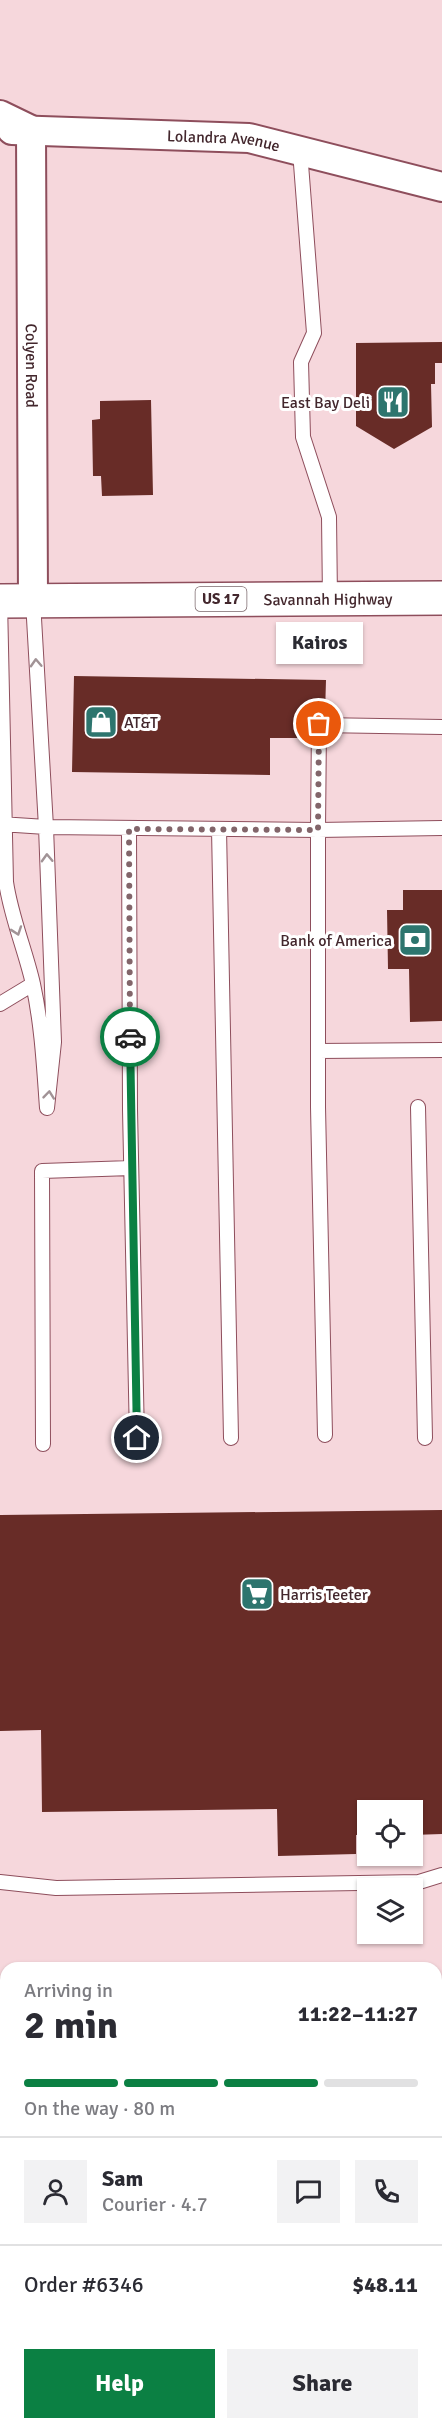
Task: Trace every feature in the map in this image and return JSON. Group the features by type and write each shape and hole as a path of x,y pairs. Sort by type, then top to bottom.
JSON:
{"highway":[{"name":"Savannah Highway","path":"0,601 442,598"}],"street":[{"path":"0,115 31,130"},
{"name":"Lolandra Avenue","path":"0,130 249,138 442,187"},
{"name":"Colyen Road","path":"31,130 33,600"}],"lane":[{"path":"300,151 314,333 301,362 303,437 329,517 330,599"},
{"path":"0,601 3,883 33,984 41,1037 47,1108 54,1042 46,827 33,600"},
{"path":"324,1436 318,1051 319,724 442,727"},
{"path":"2,824 129,829 442,828"},
{"path":"129,829 131,1168 137,1438"},
{"path":"219,829 231,1438"},
{"path":"0,1004 33,984"},
{"path":"318,1051 442,1050"},
{"path":"418,1107 424,1438"},
{"path":"43,1444 42,1171 131,1168"},
{"path":"0,1882 56,1888 419,1882 442,1875"}],"building":[{"path":"442,342 442,363 435,363 435,384 431,384 432,427 394,449 356,426 356,343"},
{"path":"151,400 153,495 102,496 101,476 93,476 92,420 100,419 100,401"},
{"path":"74,676 326,680 325,714 304,714 304,738 270,738 270,775 72,772"},
{"name":"Bank of America","path":"403,890 442,890 442,1021 410,1022 409,969 388,969 387,910 403,910"},
{"path":"442,1510 442,1834 423,1835 423,1800 357,1800 356,1854 278,1856 277,1809 42,1812 41,1730 0,1731 0,1515"}],"way so far":[{"path":"130,1037 129,829 318,830 319,724"}],"place":[{"name":"East Bay Deli","path":"393,402"},
{"name":"AT&T","path":"101,722"},
{"name":"Kairos","path":"319,724"},
{"name":"Bank of America","path":"415,940"},
{"name":"Harris Teeter","path":"257,1594"}],"route":[{"path":"130,1037 137,1438"}]}
